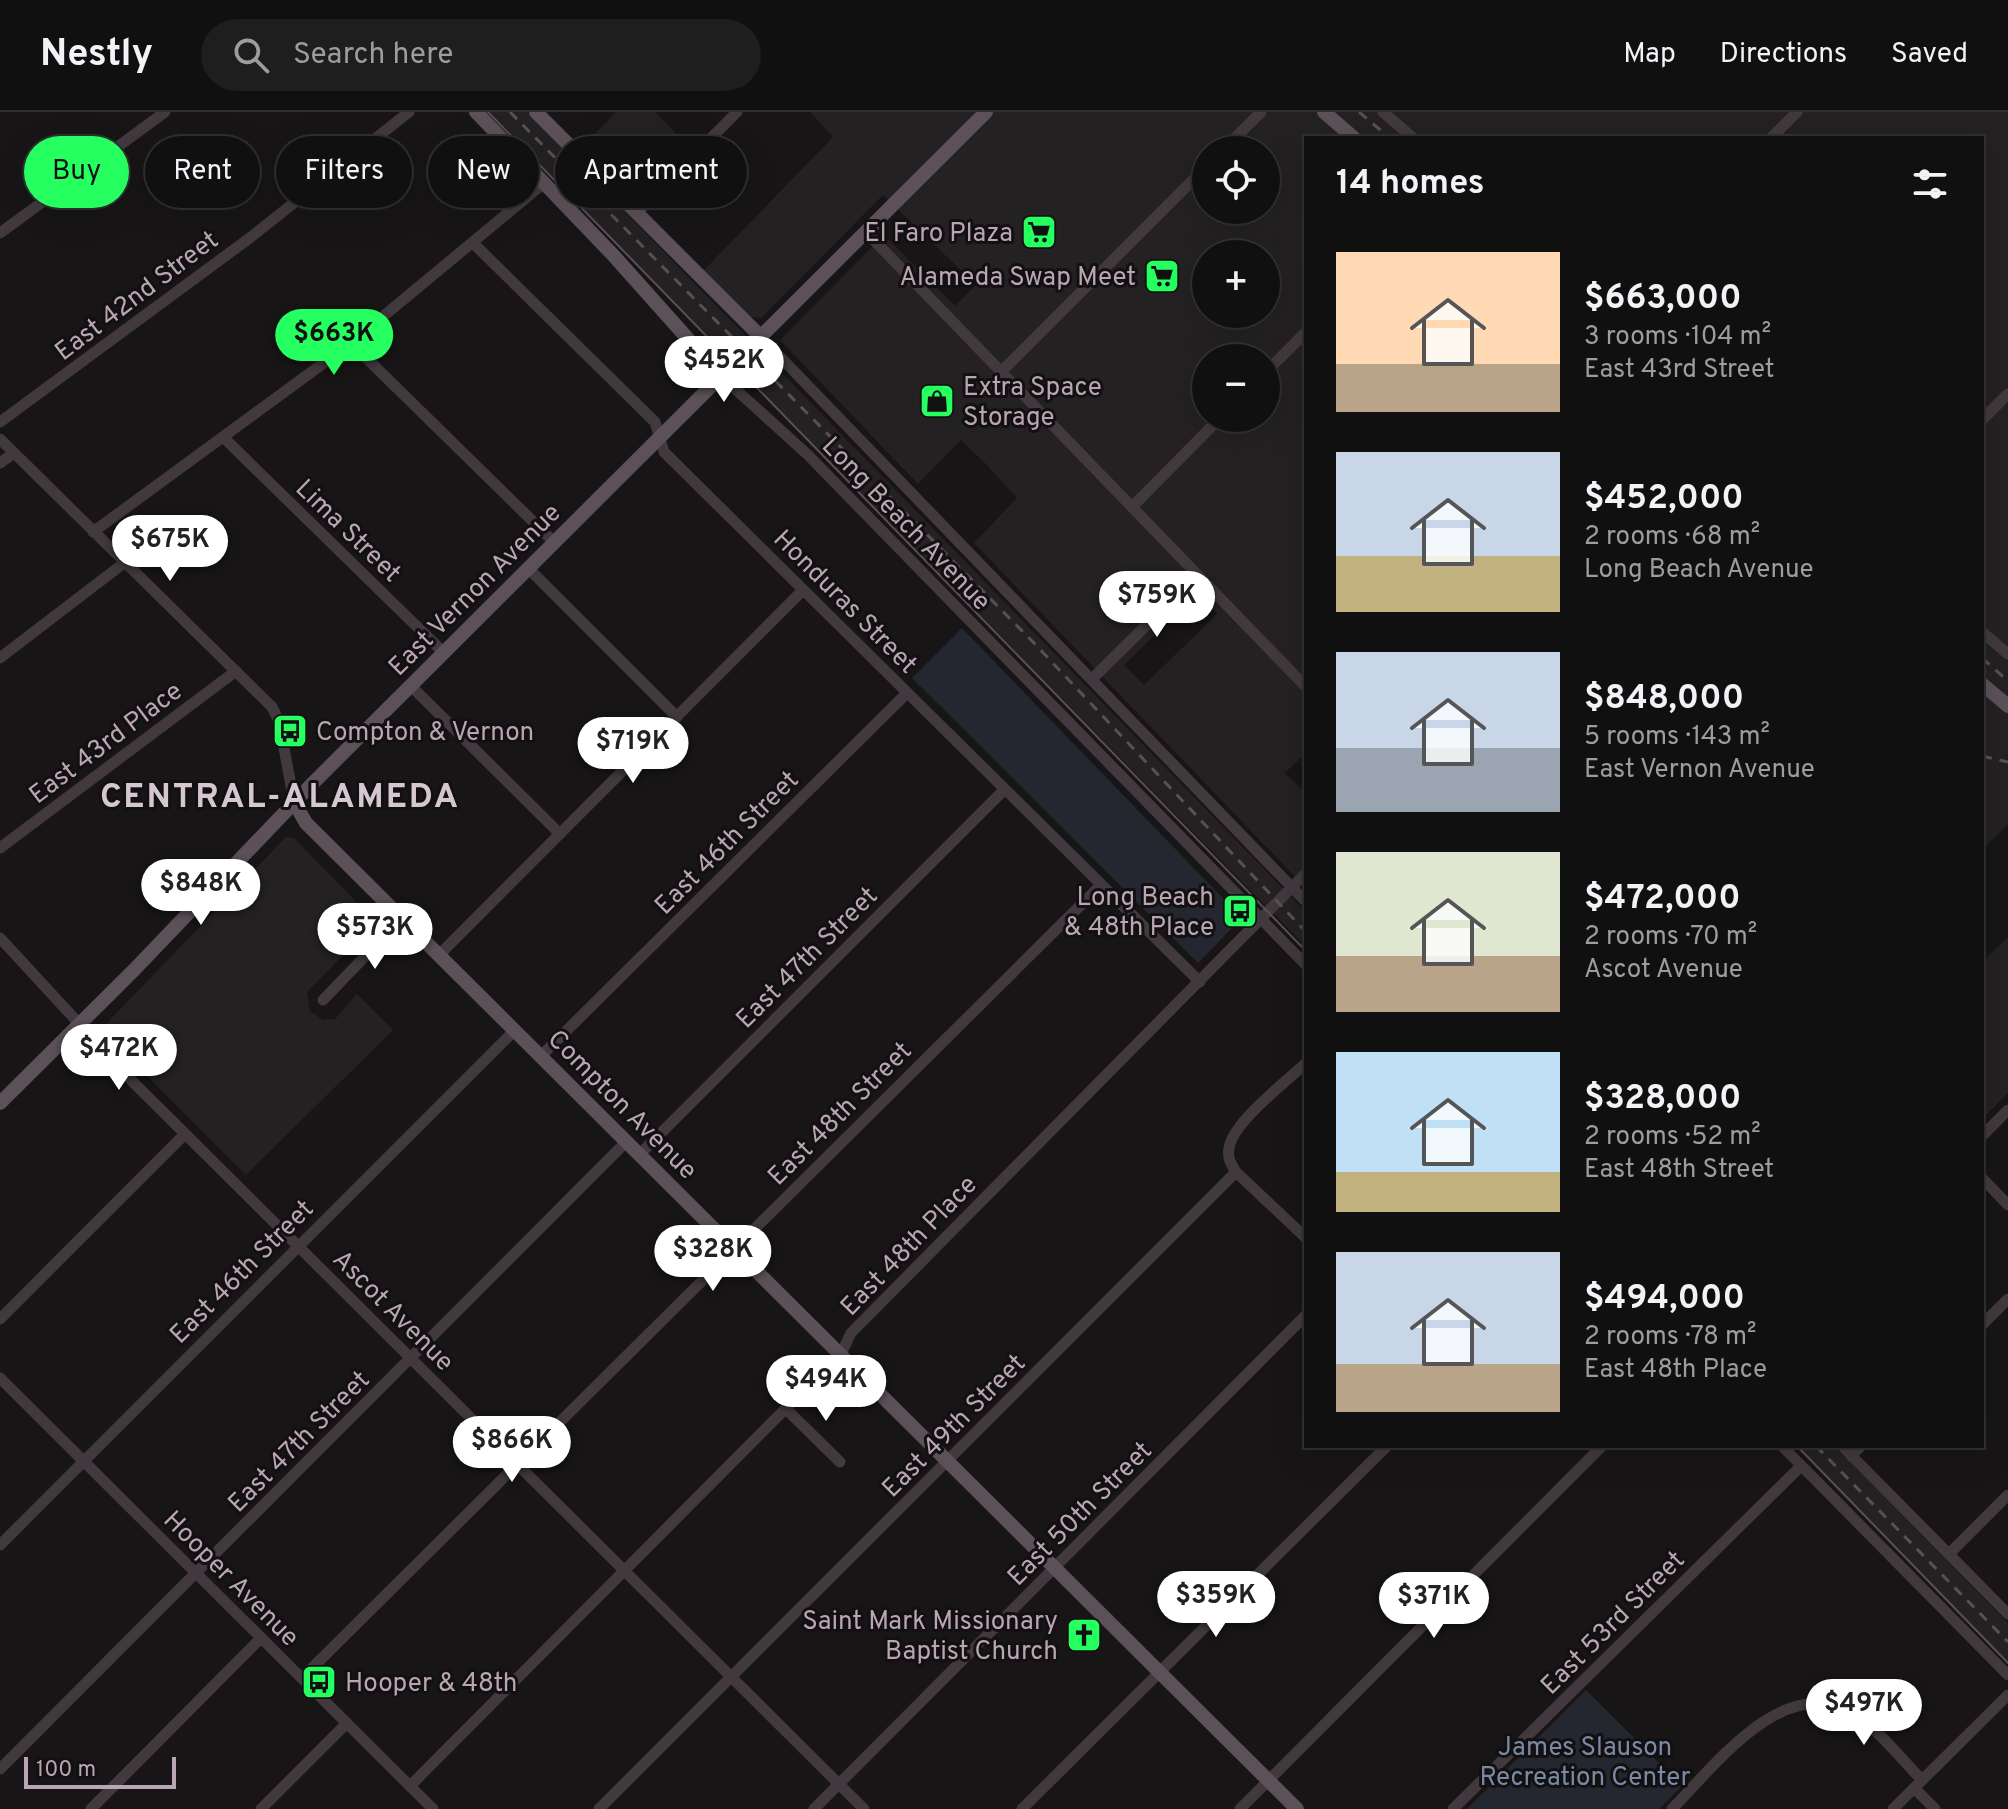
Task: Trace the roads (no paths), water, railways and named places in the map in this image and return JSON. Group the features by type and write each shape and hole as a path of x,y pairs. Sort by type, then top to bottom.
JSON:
{"main road":[{"name":"Long Beach Avenue","path":"476,112 722,377"},
{"name":"Long Beach Avenue","path":"536,112 761,337"},
{"name":"East Vernon Avenue","path":"0,1103 294,802 986,112"},
{"path":"1324,112 1352,136"},
{"path":"1984,686 2008,706"},
{"name":"Compton Avenue","path":"294,802 306,823 1297,1809"}],"street":[{"path":"0,233 165,112"},
{"name":"East 42nd Street","path":"0,422 235,249 409,112"},
{"path":"637,213 737,112"},
{"path":"1237,136 1261,112"},
{"path":"1383,112 1411,136"},
{"path":"1773,136 1797,112"},
{"path":"1001,372 1192,181"},
{"path":"93,532 351,343 544,183"},
{"path":"866,232 1304,685"},
{"name":"Honduras Street","path":"473,243 655,422 664,452 1200,982"},
{"path":"1280,358 1304,334"},
{"name":"Long Beach Avenue","path":"761,337 1304,900"},
{"path":"351,343 555,543"},
{"name":"Long Beach Avenue","path":"722,377 808,455 1304,963"},
{"path":"1984,418 2008,394"},
{"path":"1132,507 1206,432"},
{"name":"Lima Street","path":"224,438 444,653"},
{"name":"Compton Avenue","path":"0,439 276,713 294,802"},
{"path":"0,463 14,453"},
{"path":"0,658 124,563"},
{"path":"529,569 677,717"},
{"path":"1092,679 1197,575"},
{"path":"439,955 803,590"},
{"path":"1984,634 2008,654"},
{"name":"East 43rd Place","path":"0,848 236,671"},
{"path":"411,686 560,834"},
{"name":"East 46th Street","path":"541,1056 907,693"},
{"name":"East 47th Street","path":"639,1155 1004,790"},
{"name":"East 48th Place","path":"410,1786 841,1354 851,1333 1304,875"},
{"name":"East 48th Street","path":"302,1678 1101,885"},
{"path":"323,1000 402,918"},
{"name":"Ascot Avenue","path":"0,938 78,1026 185,1134 864,1809"},
{"name":"East 46th Street","path":"0,1545 515,1030"},
{"path":"1304,1065 1238,1128 1229,1147 1229,1161 1236,1172 1304,1236"},
{"path":"1984,1134 2008,1110"},
{"path":"0,1319 185,1134"},
{"name":"East 47th Street","path":"0,1769 626,1142"},
{"name":"East 49th Street","path":"599,1809 1236,1172"},
{"path":"1984,1180 2008,1205"},
{"path":"1984,1323 2008,1299"},
{"name":"East 50th Street","path":"814,1809 1304,1317"},
{"name":"Hooper Avenue","path":"0,1378 433,1809"},
{"path":"786,1409 840,1462"},
{"path":"1022,1809 1385,1448"},
{"path":"1240,1809 1600,1448"},
{"path":"1784,1448 2008,1675"},
{"path":"1844,1448 2008,1614"},
{"path":"1851,1456 1859,1448"},
{"name":"East 53rd Street","path":"1453,1809 1801,1466"},
{"path":"1949,1554 2008,1495"},
{"path":"91,1809 261,1638"},
{"path":"1893,1809 2008,1695"},
{"path":"1672,1809 1763,1720 1810,1703 1844,1709 1862,1720 1918,1784 1935,1809"},
{"path":"261,1809 347,1723"}],"tram line":[{"path":"488,112 1304,949"},
{"path":"1799,1448 2008,1663"}],"railway":[{"path":"510,112 1033,642 1304,930"},
{"path":"1359,112 1388,136"},
{"path":"1984,660 2008,681"},
{"path":"1984,756 2008,762"},
{"path":"1818,1448 2008,1642"}],"place":[{"name":"El Faro Plaza","path":"1039,232"},
{"name":"Alameda Swap Meet","path":"1162,276"},
{"name":"Extra Space Storage","path":"937,401"},
{"name":"Compton & Vernon","path":"290,731"},
{"name":"Long Beach & 48th Place","path":"1240,911"},
{"name":"Saint Mark Missionary Baptist Church","path":"1084,1635"},
{"name":"Hooper & 48th","path":"319,1682"}],"district":[{"name":"CENTRAL-ALAMEDA","path":"280,795"}],"park label":[{"name":"James Slauson Recreation Center","path":"1585,1761"}]}
